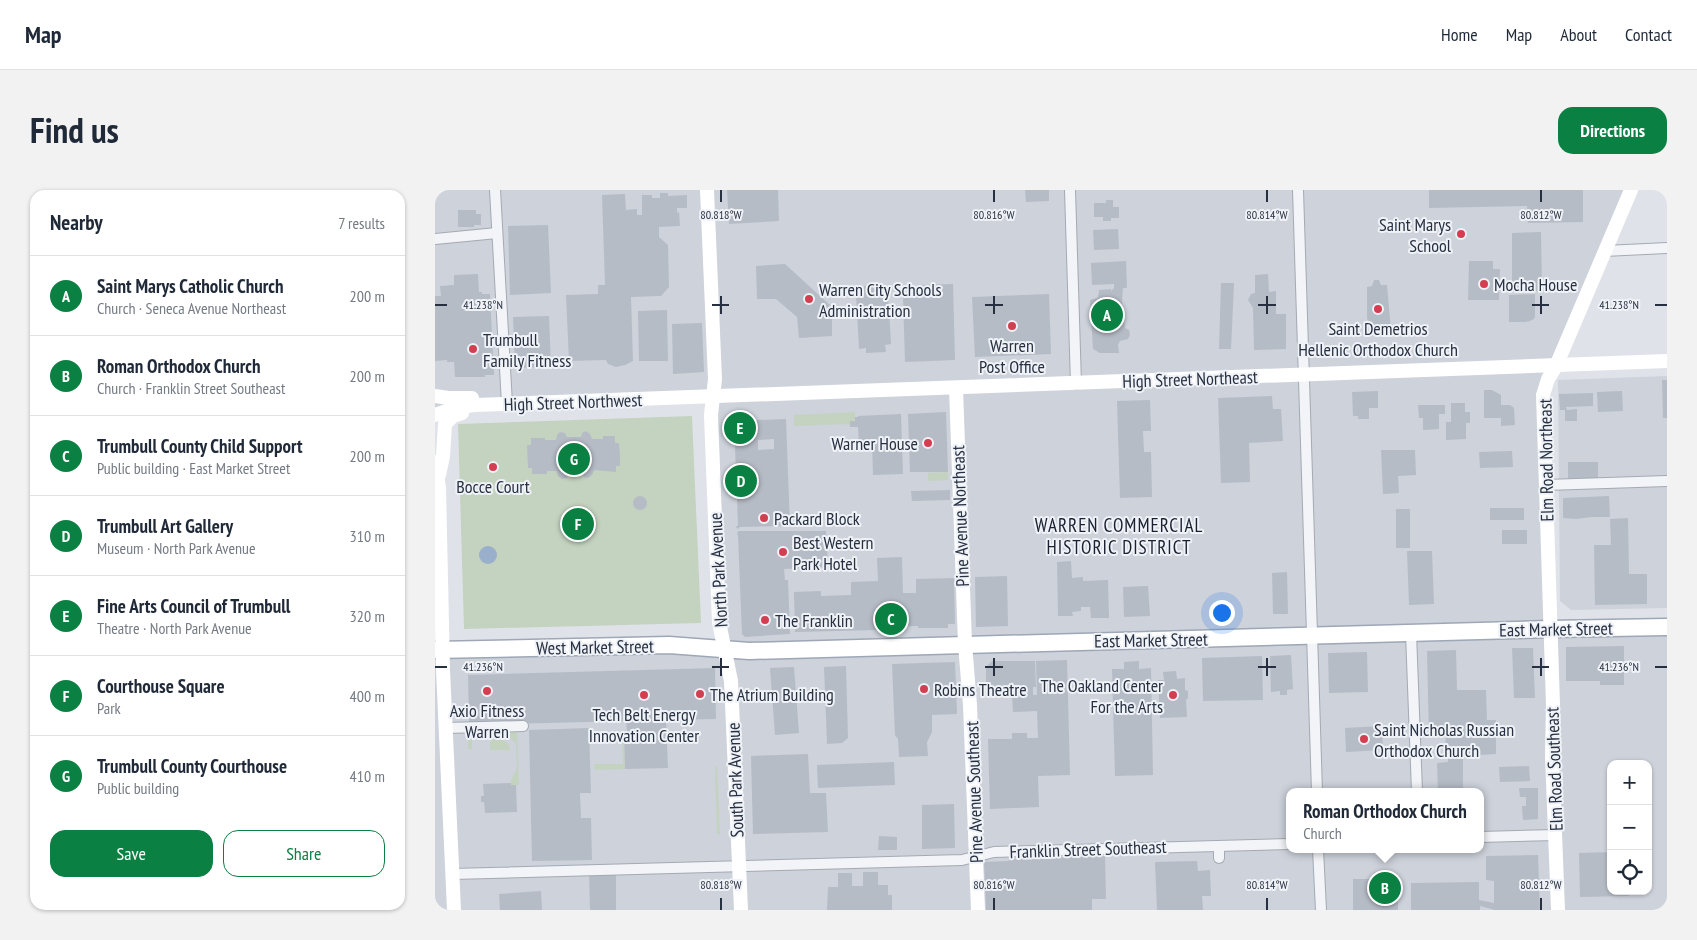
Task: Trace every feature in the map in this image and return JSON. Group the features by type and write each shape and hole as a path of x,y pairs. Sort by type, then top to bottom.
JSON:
{"main road":[{"name":"East Market Street","path":"726,650 749,651 1667,627"},
{"name":"West Market Street","path":"439,650 669,646 726,650"}],"street":[{"path":"495,190 501,404"},
{"name":"North Park Avenue","path":"707,190 715,379 711,415 719,622 726,650"},
{"path":"1070,190 1076,384"},
{"path":"1298,190 1317,788"},
{"name":"Elm Road Northeast","path":"1550,629 1543,395 1548,379 1556,366 1631,190"},
{"path":"435,239 497,233"},
{"path":"1604,251 1667,248"},
{"name":"High Street Northeast","path":"713,397 1667,361"},
{"name":"Pine Avenue Northeast","path":"956,388 965,644"},
{"path":"435,396 472,398 501,404"},
{"name":"High Street Northwest","path":"435,415 458,407 501,404 713,397"},
{"path":"438,479 443,456 445,424 453,416 501,404"},
{"path":"435,462 438,479 439,650 446,728 453,910"},
{"path":"1546,485 1667,481"},
{"name":"Elm Road Southeast","path":"1550,629 1552,756 1558,910"},
{"path":"1411,633 1417,788"},
{"name":"Pine Avenue Southeast","path":"965,644 970,705 978,910"},
{"name":"South Park Avenue","path":"726,650 731,681 741,910"},
{"path":"446,728 523,726"},
{"path":"1484,837 1556,835"},
{"name":"Franklin Street Southeast","path":"452,874 962,860 994,852 1286,844"},
{"path":"1219,846 1219,858"},
{"path":"1318,853 1321,910"}],"shaded area":[{"path":"435,190 1631,190 1548,379 1550,628 1667,627 1667,910 435,910 435,650 725,650 712,397 475,405 435,415"},
{"path":"1667,376 1667,608 1571,610 1560,601 1558,380"}],"green space":[{"path":"855,412 855,421 850,424 794,426 794,415"},
{"path":"692,416 701,623 464,629 458,424"},
{"path":"948,472 948,480 928,481 928,473"},
{"path":"517,728 519,785 511,785 510,783 517,768 516,743 502,730 472,731 472,749 468,749 468,729"},
{"path":"612,731 624,731 625,769 595,770 594,764 623,764 622,736 614,736"},
{"path":"494,738 501,738 509,745 510,750 490,750 490,742"},
{"path":"717,766 720,834 717,834 715,767"}],"water":[{"path":"488,546 494,549 497,555 494,561 488,564 482,561 479,555 482,549"}],"building":[{"path":"727,190 778,190 779,221 729,224"},
{"path":"1025,190 1049,190 1049,201 1026,202"},
{"path":"1429,190 1583,190 1583,222 1528,223 1527,214 1520,214 1520,211 1527,211 1527,206 1429,208"},
{"path":"660,193 668,193 668,196 687,195 687,208 677,208 680,226 659,227 659,237 668,245 669,287 661,296 631,297 633,361 616,367 608,364 606,360 569,361 566,295 598,294 598,285 605,285 602,195 625,194 626,210 637,209 637,215 642,215 642,195 652,195 652,198 660,198"},
{"path":"1106,200 1113,200 1113,207 1119,207 1119,218 1103,221 1103,217 1094,217 1094,203 1106,203"},
{"path":"458,210 476,210 476,214 481,214 481,225 458,227"},
{"path":"548,225 551,293 510,295 508,226"},
{"path":"1118,229 1119,249 1094,250 1093,230"},
{"path":"1541,232 1542,291 1512,292 1512,233"},
{"path":"1126,261 1127,288 1123,288 1122,301 1125,328 1129,330 1130,335 1128,339 1120,341 1118,345 1119,353 1100,353 1093,349 1090,300 1098,298 1099,290 1111,289 1111,291 1114,288 1114,284 1092,285 1091,263"},
{"name":"Mocha House","path":"1469,261 1493,261 1493,269 1500,269 1499,300 1468,300"},
{"path":"785,264 832,307 832,336 799,338 797,317 776,299 757,299 756,266"},
{"path":"478,274 479,292 490,294 494,375 485,375 485,377 455,377 454,362 447,362 447,360 435,361 435,296 441,296 440,286 454,285 454,275"},
{"path":"1268,274 1269,292 1276,291 1276,314 1286,314 1286,349 1254,350 1253,308 1248,300 1251,294 1255,293 1255,275"},
{"name":"Saint Demetrios Hellenic Orthodox Church","path":"1374,280 1379,280 1381,285 1387,285 1391,331 1366,333 1366,322 1370,322 1367,319 1367,287 1372,286"},
{"path":"1221,283 1234,283 1231,349 1219,349"},
{"path":"953,284 955,360 905,362 903,297 922,296 922,285"},
{"path":"884,285 885,292 888,292 891,344 885,345 886,352 866,353 866,348 859,349 856,295 864,295 864,286"},
{"name":"Warren Post Office","path":"1049,294 1051,354 975,357 972,297"},
{"path":"1535,294 1534,319 1525,322 1509,322 1509,295"},
{"path":"667,310 668,361 639,361 638,311"},
{"path":"549,316 551,367 515,368 513,317"},
{"path":"702,323 704,372 673,374 672,324"},
{"path":"1662,380 1667,380 1667,418 1663,418"},
{"path":"1484,390 1492,390 1501,395 1501,405 1510,405 1514,408 1515,425 1501,426 1501,418 1484,418"},
{"path":"1378,391 1378,408 1369,408 1369,419 1358,419 1358,416 1353,416 1352,392"},
{"path":"1622,391 1623,411 1598,412 1597,392"},
{"path":"1593,393 1593,406 1566,407 1567,410 1577,409 1577,421 1565,421 1565,410 1560,410 1559,394"},
{"path":"1272,396 1273,409 1281,409 1283,441 1249,443 1250,482 1221,483 1218,398"},
{"path":"1150,400 1151,431 1143,431 1144,452 1151,452 1152,497 1120,498 1117,401"},
{"path":"1451,403 1465,403 1465,412 1470,412 1470,423 1466,423 1466,439 1446,440 1446,422 1451,422"},
{"path":"1418,405 1445,405 1445,414 1439,414 1439,429 1423,430 1423,418 1419,418"},
{"name":"Warner House","path":"946,412 948,472 910,472 908,414"},
{"path":"901,414 903,474 873,475 872,441 874,439 868,439 868,447 859,447 858,427 850,427 850,421 855,421 855,417 858,416"},
{"path":"786,419 790,526 740,527 738,529 736,527 738,525 734,421","holes":["774,439 774,449 758,450 758,440"]},
{"path":"586,431 592,439 603,439 603,436 615,436 615,443 619,443 620,454 620,466 616,466 616,472 594,470 588,478 584,477 582,473 569,473 567,478 562,479 558,476 557,471 547,471 547,474 532,474 532,468 528,468 527,445 531,445 531,438 556,440 560,432 565,433 567,437 581,437 582,433"},
{"path":"1381,450 1415,450 1416,475 1398,476 1399,493 1383,494"},
{"path":"1512,451 1513,467 1480,468 1479,452"},
{"path":"1568,462 1598,462 1598,479 1568,479"},
{"path":"950,490 950,500 912,501 911,491"},
{"path":"637,496 643,496 647,503 643,510 637,510 633,506 633,500"},
{"path":"1609,496 1610,517 1563,518 1563,498"},
{"path":"1490,508 1524,508 1524,520 1490,520"},
{"path":"1396,509 1410,509 1410,548 1396,548"},
{"path":"1628,518 1629,574 1647,574 1647,604 1595,605 1594,545 1611,545 1610,519"},
{"path":"1502,530 1527,530 1527,544 1502,544"},
{"path":"738,531 826,531 828,567 784,569 785,580 788,580 790,634 745,637 742,634"},
{"path":"1407,551 1432,551 1434,604 1409,605"},
{"path":"902,557 903,593 916,593 916,579 954,578 955,624 948,624 948,628 918,628 918,626 879,627 879,630 795,632 794,592 821,591 821,596 851,595 851,582 878,581 877,558"},
{"path":"1071,561 1072,578 1083,577 1083,581 1108,580 1109,618 1091,618 1090,607 1081,607 1081,611 1072,612 1073,616 1058,616 1057,562"},
{"path":"1287,572 1288,614 1273,614 1272,573"},
{"path":"1007,576 1008,626 976,627 975,577"},
{"path":"1148,586 1150,616 1124,617 1123,587"},
{"path":"1624,646 1624,685 1600,685 1600,681 1566,681 1566,647"},
{"path":"1512,648 1533,648 1535,698 1514,698"},
{"path":"1456,650 1457,690 1486,690 1487,720 1496,720 1496,754 1463,756 1463,788 1438,788 1437,763 1448,762 1448,748 1445,748 1446,737 1429,737 1427,651"},
{"path":"1367,652 1368,692 1329,693 1328,653"},
{"path":"1291,655 1293,689 1287,690 1287,695 1280,695 1280,691 1271,692 1270,656"},
{"path":"1262,656 1263,700 1203,701 1202,658"},
{"path":"1067,660 1070,775 1038,776 1039,807 990,809 988,739 1012,739 1012,733 1027,733 1027,738 1038,738 1037,711 1013,712 1012,696 1016,696 1016,687 1009,687 1009,693 986,693 986,667 992,661 1035,661 1036,687 1033,687 1033,695 1037,695 1036,661"},
{"path":"1139,661 1139,669 1151,668 1153,775 1115,776 1112,669 1124,669 1124,662"},
{"name":"Robins Theatre","path":"955,662 957,714 932,715 932,732 927,742 928,756 899,757 898,739 895,735 892,664"},
{"path":"846,666 848,738 842,743 827,744 824,667"},
{"path":"794,667 799,733 775,735 770,668"},
{"path":"715,668 716,719 666,720 668,768 625,769 624,731 627,731 626,721 469,725 468,675"},
{"name":"The Oakland Center For the Arts","path":"1176,671 1177,679 1185,678 1185,690 1188,691 1188,698 1186,700 1187,717 1160,718 1158,680 1164,680 1163,672"},
{"name":"Saint Nicholas Russian Orthodox Church","path":"1382,726 1383,750 1346,752 1345,728"},
{"path":"589,728 591,793 580,793 581,818 591,818 592,860 532,861 529,730"},
{"path":"808,754 810,793 826,793 828,832 753,834 751,756"},
{"path":"894,762 895,785 818,788 817,765"},
{"path":"1529,766 1530,781 1500,782 1499,767"},
{"path":"511,783 511,785 516,785 517,812 485,813 484,802 481,802 481,796 484,796 483,784"},
{"path":"1519,788 1538,788 1538,819 1523,820 1522,806 1526,806 1526,797 1520,797"},
{"path":"954,804 955,848 922,849 922,805"},
{"path":"879,836 897,837 897,850 878,850"},
{"path":"1607,852 1607,895 1629,896 1580,897 1579,853"},
{"path":"1538,855 1540,910 1495,910 1480,906 1480,910 1411,910 1411,883 1479,882 1479,900 1494,903 1494,881 1486,880 1486,856"},
{"path":"1105,856 1106,899 1092,899 1092,910 986,910 984,862 1009,861 1009,859"},
{"path":"1197,861 1198,871 1210,870 1211,896 1202,896 1203,910 1157,910 1155,862"},
{"path":"589,871 616,871 616,910 590,910"},
{"path":"863,872 878,872 878,885 888,885 888,895 892,895 892,910 827,910 828,887 838,887 838,873 852,873 852,886 863,886"},
{"path":"1353,879 1398,879 1398,910 1353,910"},
{"path":"541,891 542,910 500,910 499,894"}],"place":[{"name":"Saint Marys School","path":"1461,234"},
{"name":"Mocha House","path":"1484,284"},
{"name":"Warren City Schools Administration","path":"809,299"},
{"name":"Saint Demetrios Hellenic Orthodox Church","path":"1378,309"},
{"name":"Saint Marys Catholic Church","path":"1107,315"},
{"name":"Warren Post Office","path":"1012,326"},
{"name":"Trumbull Family Fitness","path":"473,349"},
{"name":"Fine Arts Council of Trumbull","path":"740,428"},
{"name":"Warner House","path":"928,443"},
{"name":"Trumbull County Courthouse","path":"574,459"},
{"name":"Bocce Court","path":"493,467"},
{"name":"Trumbull Art Gallery","path":"741,481"},
{"name":"Packard Block","path":"764,518"},
{"name":"Courthouse Square","path":"578,524"},
{"name":"Best Western Park Hotel","path":"783,552"},
{"name":"Trumbull County Child Support","path":"891,619"},
{"name":"The Franklin","path":"765,620"},
{"name":"Robins Theatre","path":"924,689"},
{"name":"Axio Fitness Warren","path":"487,691"},
{"name":"The Atrium Building","path":"700,694"},
{"name":"Tech Belt Energy Innovation Center","path":"644,695"},
{"name":"The Oakland Center For the Arts","path":"1173,695"},
{"name":"Saint Nicholas Russian Orthodox Church","path":"1364,739"},
{"name":"Roman Orthodox Church","path":"1385,888"}],"district":[{"name":"WARREN COMMERCIAL HISTORIC DISTRICT","path":"1119,536"}]}
